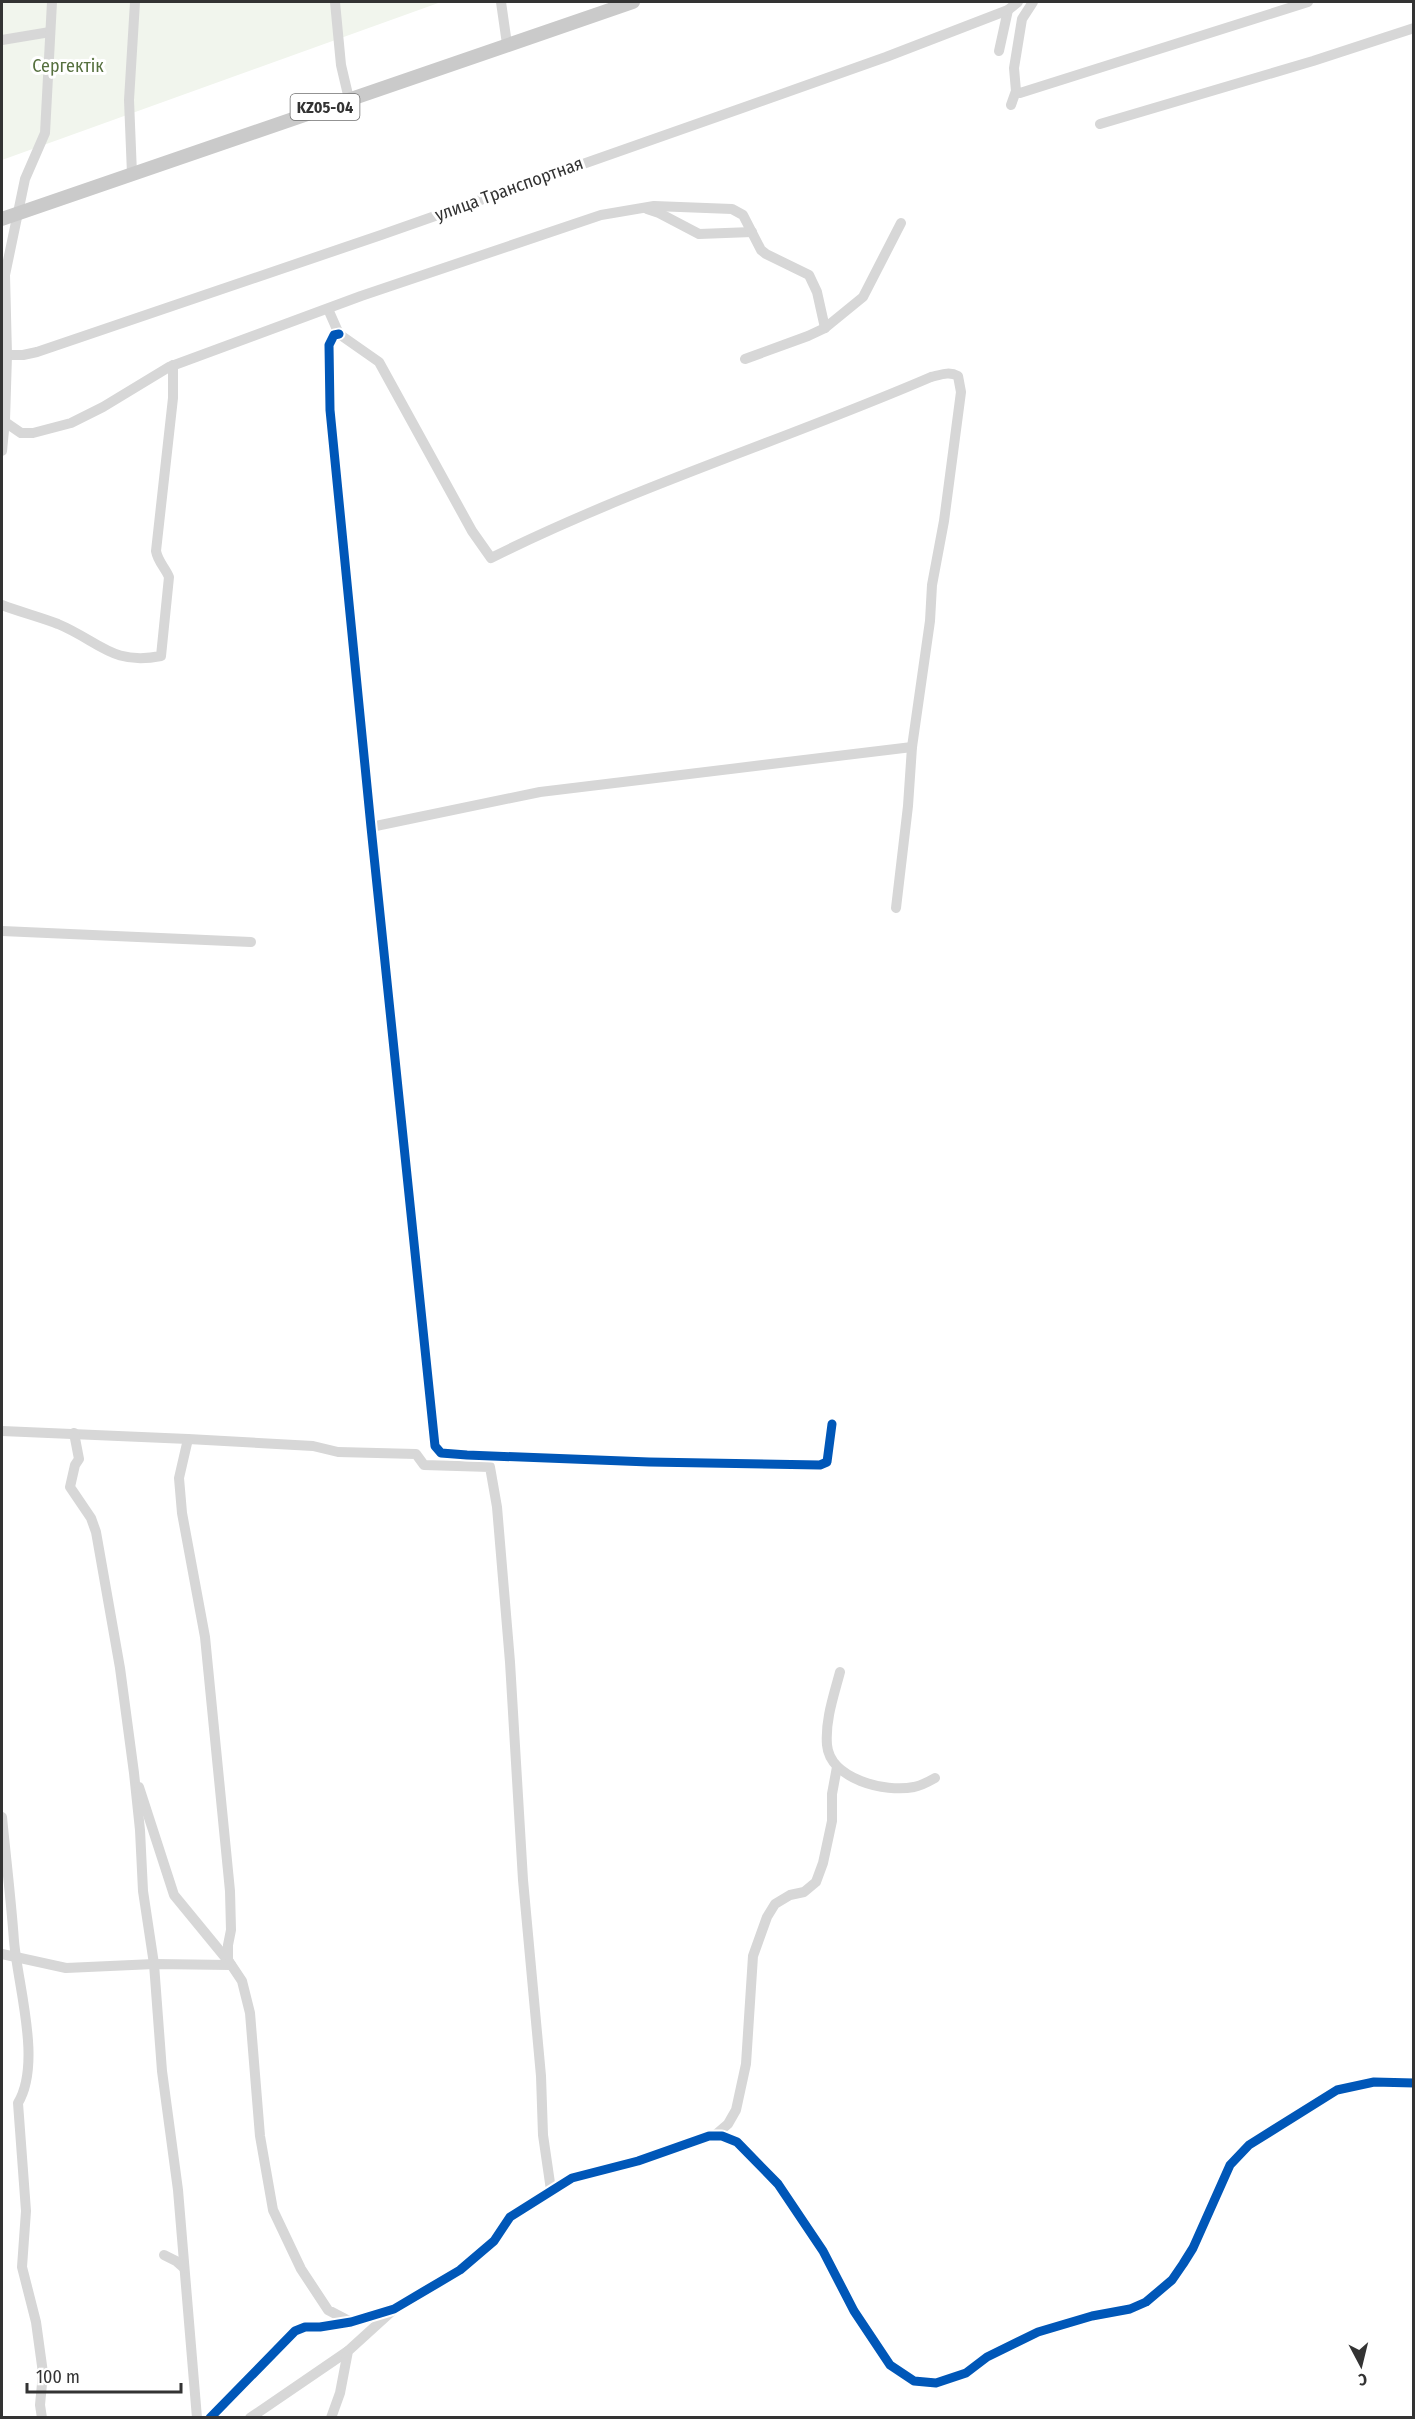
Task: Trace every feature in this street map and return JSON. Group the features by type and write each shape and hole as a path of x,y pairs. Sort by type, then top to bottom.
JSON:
{"main road":[{"name":"KZ05-04","path":"2,219 633,2"}],"street":[{"path":"2,451 7,355 3,280 25,179 45,133 52,2"},
{"path":"132,174 129,100 135,2"},
{"path":"335,2 341,65 349,99"},
{"path":"501,2 507,44"},
{"name":"улица Транспортная","path":"7,355 37,352 214,293 886,57 1008,10 1018,2"},
{"path":"1011,105 1016,91 1014,68 1022,19 1033,2"},
{"path":"1016,91 1020,93 1308,2"},
{"path":"999,51 1008,10"},
{"path":"1100,124 1303,64 1413,28"},
{"path":"2,40 50,32"},
{"path":"3,420 21,433 33,433 71,423 103,407 173,365 601,215 644,208 673,206 732,208 743,215 761,250 809,275 813,281 825,328"},
{"path":"644,208 659,213 699,234 752,232"},
{"path":"745,359 825,328 863,297 901,223"},
{"path":"328,309 339,334 379,362 472,531 491,558 532,537 674,477 931,377 943,374 957,376 962,392 944,521 932,585 927,649 912,747 908,806 896,908"},
{"path":"339,334 334,335 329,345 330,410 435,1446 441,1453 467,1455 650,1462 820,1465 827,1462 832,1424"},
{"path":"2,605 59,625 113,654 144,659 161,656 169,577 165,568 158,562 156,552 173,398 173,365"},
{"path":"371,828 540,792 912,747"},
{"path":"2,931 251,942"},
{"path":"2,1431 314,1446 338,1452 416,1454 424,1465 490,1467 497,1507 510,1662 514,1760 541,2076 543,2135 551,2190"},
{"path":"74,1433 79,1459 75,1465 70,1487 91,1518 96,1532 120,1668 134,1773 143,1892 154,1964 161,2060 178,2194 197,2418"},
{"path":"188,1439 179,1478 182,1513 205,1637 230,1891 231,1930 228,1960 242,1981 250,2013 260,2136 273,2210 301,2269 328,2310 351,2322"},
{"path":"840,1671 831,1706 827,1745 830,1758 837,1767 865,1782 894,1789 916,1787 935,1778"},
{"path":"714,2136 728,2124 736,2110 743,2077 753,1956 766,1917 775,1904 790,1895 804,1892 816,1882 823,1863 832,1821 832,1794 837,1767"},
{"path":"134,1773 174,1895 231,1965"},
{"path":"2,1817 28,2050 24,2092 18,2103 26,2211 22,2267 36,2322 43,2373 40,2405 42,2418"},
{"path":"2,1954 66,1968 154,1964 231,1965"},
{"path":"250,2418 348,2351 394,2309 460,2270 494,2241 510,2217 551,2190 572,2178 589,2172 609,2169 714,2136 722,2136 737,2142 778,2184 823,2251 854,2311 890,2365 914,2381 936,2383 966,2373 987,2357 1038,2332 1092,2316 1130,2309 1146,2302 1172,2280 1183,2264 1193,2248 1230,2165 1249,2145 1337,2090 1374,2082 1413,2083"},
{"path":"164,2255 176,2260 184,2268"},
{"path":"210,2418 295,2331 305,2326 320,2327 351,2322 394,2309"},
{"path":"331,2418 340,2393 348,2351"}],"green space":[{"name":"Сергектік","path":"2,2 441,2 2,160"}],"cycle path":[{"path":"339,334 334,335 329,345 330,410 435,1446 441,1453 467,1455 649,1462 820,1465 827,1462 832,1424"},
{"path":"210,2418 295,2331 305,2327 351,2322 394,2309 460,2270 494,2241 510,2217 572,2178 638,2161 709,2136 722,2136 737,2142 778,2184 823,2251 854,2311 890,2365 914,2381 936,2383 966,2373 987,2357 1038,2332 1092,2316 1130,2309 1146,2302 1172,2280 1183,2264 1193,2248 1230,2165 1249,2145 1337,2090 1374,2082 1414,2083"}]}
